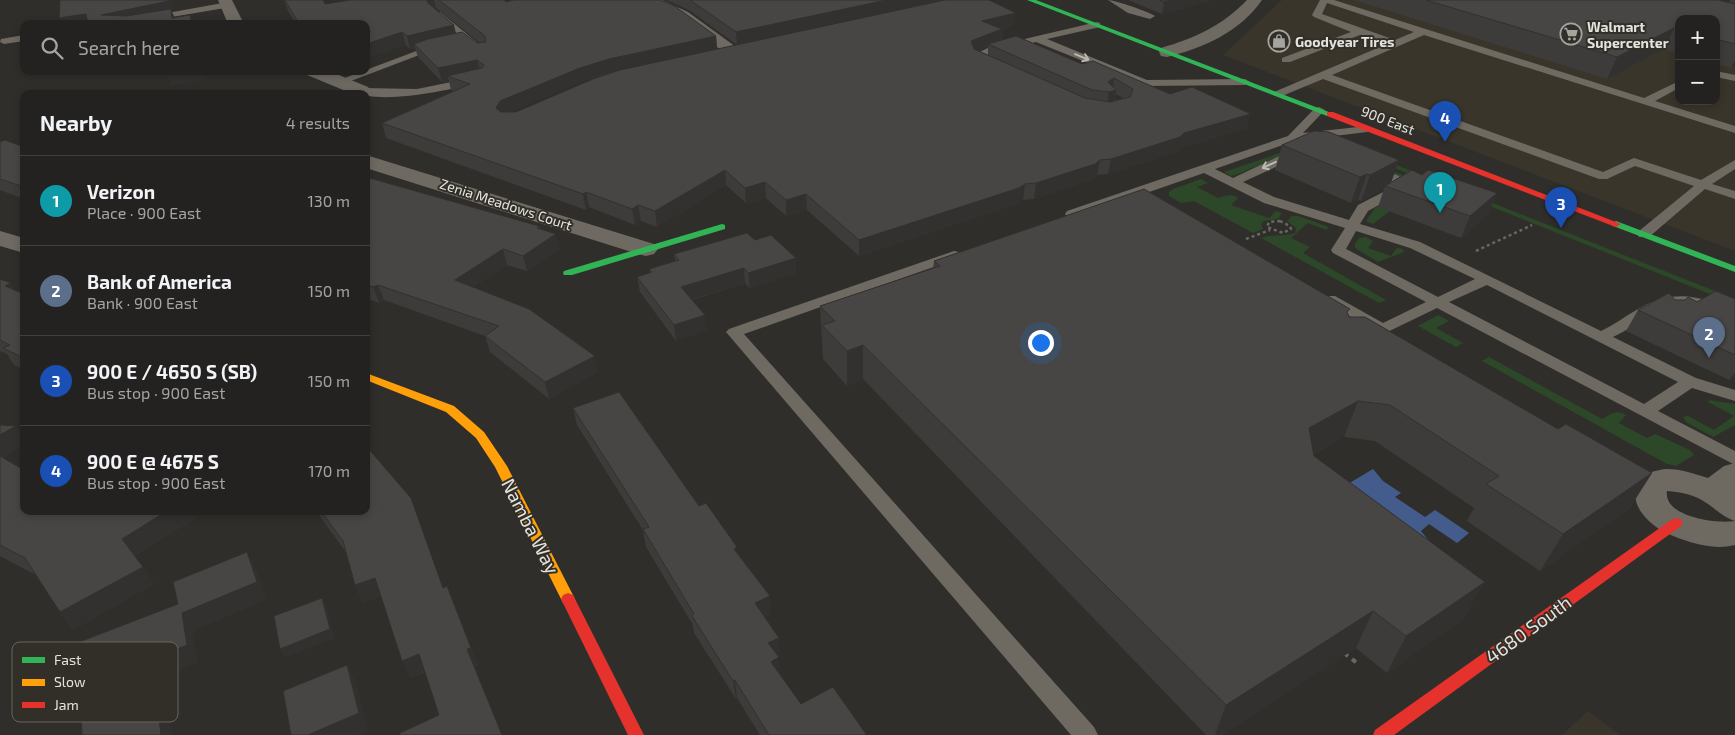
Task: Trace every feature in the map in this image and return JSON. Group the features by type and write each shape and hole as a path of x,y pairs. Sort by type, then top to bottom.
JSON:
{"main road":[{"name":"900 East","path":"1030,0 1735,269"},
{"path":"719,55 740,51"},
{"path":"568,273 722,227"},
{"name":"Namba Way","path":"370,378 450,409 480,435 501,466 636,735"},
{"name":"4680 South","path":"1381,735 1676,523"}],"street":[{"path":"650,0 683,15 740,51"},
{"path":"1167,52 1211,38 1234,23 1255,0"},
{"path":"226,3 234,20"},
{"path":"322,75 362,90"},
{"name":"Zenia Meadows Court","path":"370,162 646,249"},
{"path":"0,238 20,245"},
{"path":"1727,491 1684,481 1645,480 1650,490 1650,498 1664,515 1676,523 1708,535 1723,536 1735,533"}],"lane":[{"path":"1112,0 1131,11 1150,16"},
{"path":"1396,44 1317,15 1324,0 1735,130"},
{"path":"133,20 226,3"},
{"path":"435,12 484,53"},
{"path":"998,68 978,64 979,59 976,56 982,52 1014,49 1037,39 1097,25"},
{"path":"1286,60 1360,32"},
{"path":"1278,94 1423,32"},
{"path":"4,41 20,39"},
{"path":"1037,39 1145,83 1244,82"},
{"path":"370,70 428,48 468,40"},
{"path":"339,82 357,75"},
{"path":"1322,75 1602,176 1634,162 1735,195"},
{"path":"1720,75 1735,78"},
{"path":"370,91 381,93 428,90 481,78"},
{"path":"1645,102 1675,86"},
{"path":"1292,138 1319,110"},
{"path":"1058,219 1292,138 1367,129"},
{"path":"1232,183 1300,151 1313,150"},
{"path":"1644,234 1703,184 1735,164"},
{"path":"1362,165 1395,178 1400,188 1363,208 1338,250 1735,459"},
{"path":"1204,168 1269,200 1414,245 1604,336 1690,382 1735,396"},
{"path":"1141,190 1158,200"},
{"path":"966,251 734,332 1086,735"},
{"path":"1354,343 1487,279"},
{"path":"1319,292 1399,338"},
{"path":"1604,336 1656,305 1670,300 1698,301 1735,318"},
{"path":"1656,305 1668,311 1668,316"},
{"path":"1604,336 1631,339"},
{"path":"1644,412 1690,382"}],"path":[{"path":"1246,239 1270,230 1283,233 1291,229 1286,223 1274,221 1267,224 1270,230"},
{"path":"1482,254 1476,251 1532,225"},
{"path":"1337,648 1356,663"}],"shaded area":[{"path":"1282,0 1687,0 1735,14 1735,251 1223,55"},
{"path":"1588,711 1620,735 1562,735"}],"green space":[{"path":"1318,140 1425,184 1373,224 1366,221 1375,208 1403,193 1287,153 1238,174 1231,176 1224,172"},
{"path":"1327,141 1336,141 1735,299 1735,304"},
{"path":"1201,179 1208,183 1197,187 1218,198 1231,195 1238,198 1231,205 1269,218 1276,211 1282,213 1278,219 1264,221 1261,224 1263,229 1253,233 1194,201 1181,203 1169,196 1169,192 1173,189"},
{"path":"1292,216 1298,216 1329,227 1326,230 1308,223 1291,238 1310,247 1303,253 1386,300 1379,303 1261,238 1295,233 1296,228 1287,221"},
{"path":"1366,237 1373,241 1368,248 1391,256 1397,248 1403,249 1404,252 1378,262 1355,248 1359,238"},
{"path":"1438,315 1449,321 1436,328 1463,343 1456,347 1418,326"},
{"path":"1489,357 1602,419 1614,413 1622,413 1626,415 1619,423 1647,438 1655,434 1690,450 1694,455 1676,466 1667,464 1482,361"},
{"path":"1709,400 1735,404 1735,425 1713,437 1686,422 1683,417 1688,416 1714,430 1734,416 1708,402"}],"water":[{"path":"1373,469 1383,481 1401,493 1395,497 1425,517 1435,510 1469,533 1457,543 1429,524 1421,531 1433,546 1343,487"}],"building":[{"path":"60,0 169,0 101,15 126,16 171,9 172,18 190,15 191,20 87,20 86,14 59,18"},
{"path":"285,0 323,0 325,4 351,0 427,0 428,3 454,25 407,36 402,32 370,43 370,20 297,20"},
{"path":"439,0 504,0 506,2 514,0 660,0 676,7 716,36 609,59 580,68 500,101 496,108 501,112 516,112 593,79 620,70 945,0 989,0 1016,13 982,21 1002,29 971,41 974,49 1085,98 1110,102 1130,97 1133,89 1114,78 1108,82 1116,90 1109,92 1092,90 988,44 1016,36 1082,64 1093,61 1170,94 1192,87 1251,114 1184,133 1180,137 1111,159 1100,160 1095,164 1036,183 1025,184 1019,188 859,240 806,194 786,200 765,182 745,188 725,170 655,211 638,205 632,209 586,192 583,194 382,123 470,84 447,76 482,68 484,65 477,60 438,68 414,44 462,32 477,43 486,42 485,36"},
{"path":"690,0 887,0 736,32"},
{"path":"1426,0 1718,0 1735,4 1735,44 1720,40 1720,15 1675,15 1675,28 1617,57"},
{"path":"1314,131 1329,132 1399,160 1370,175 1367,174 1360,177 1282,145"},
{"path":"5,140 20,146 20,186 0,179 0,142"},
{"path":"1412,170 1422,175 1428,170 1497,193 1470,216 1385,186"},
{"path":"370,178 539,226 537,228 556,234 523,256 503,249 455,280 529,309 595,356 545,382 485,336 499,326 378,285 370,286"},
{"path":"1144,189 1350,309 1347,312 1349,317 1365,317 1558,429 1566,424 1652,473 1563,534 1486,484 1499,476 1390,405 1358,401 1309,428 1314,456 1485,582 1406,636 1373,611 1226,705 863,345 847,351 822,325 835,321 820,306 940,266 934,261"},
{"path":"747,233 755,240 771,235 796,258 748,273 744,268 681,287 705,315 674,325 637,277 652,272 649,269 679,260 674,254"},
{"path":"0,279 11,283 5,286 20,292 20,356 3,348 10,345 0,340"},
{"path":"1716,291 1735,299 1735,355 1638,310 1669,293 1675,300 1685,300 1688,297 1697,302"},
{"path":"619,392 699,506 706,503 737,547 734,549 770,596 755,603 779,638 768,643 779,657 771,662 801,704 833,687 865,735 769,735 692,616 694,614 643,529 649,527 573,408"},
{"path":"0,425 16,426 0,435"},
{"path":"370,451 411,498 443,588 447,586 471,648 467,649 502,735 400,735 400,733 439,715 419,654 402,661 375,578 355,585 343,541 324,515 370,515"},
{"path":"0,456 20,468 20,515 161,515 122,539 143,567 60,612 25,558 0,545"},
{"path":"247,552 257,582 182,613 187,645 178,649 178,642 79,642 178,604 173,582"},
{"path":"322,598 330,629 280,649 274,616"},
{"path":"347,665 359,713 308,735 291,735 283,691"},
{"path":"81,722 159,722 161,735 82,735"}],"traffic: fast":[{"path":"1030,0 1330,114"},
{"path":"1616,224 1735,269"},
{"path":"568,273 722,227"}],"traffic: slow":[{"path":"370,378 450,409 480,435 501,466 568,599"}],"traffic: jam":[{"path":"1330,114 1616,224"},
{"path":"1381,735 1676,523"},
{"path":"568,599 636,735"}],"place":[{"name":"Walmart Supercenter","path":"1571,34"},
{"name":"Goodyear Tires","path":"1279,41"},
{"name":"900 E @ 4675 S","path":"1445,142"},
{"name":"Verizon","path":"1440,213"},
{"name":"900 E / 4650 S (SB)","path":"1561,228"},
{"name":"Bank of America","path":"1709,358"}]}
